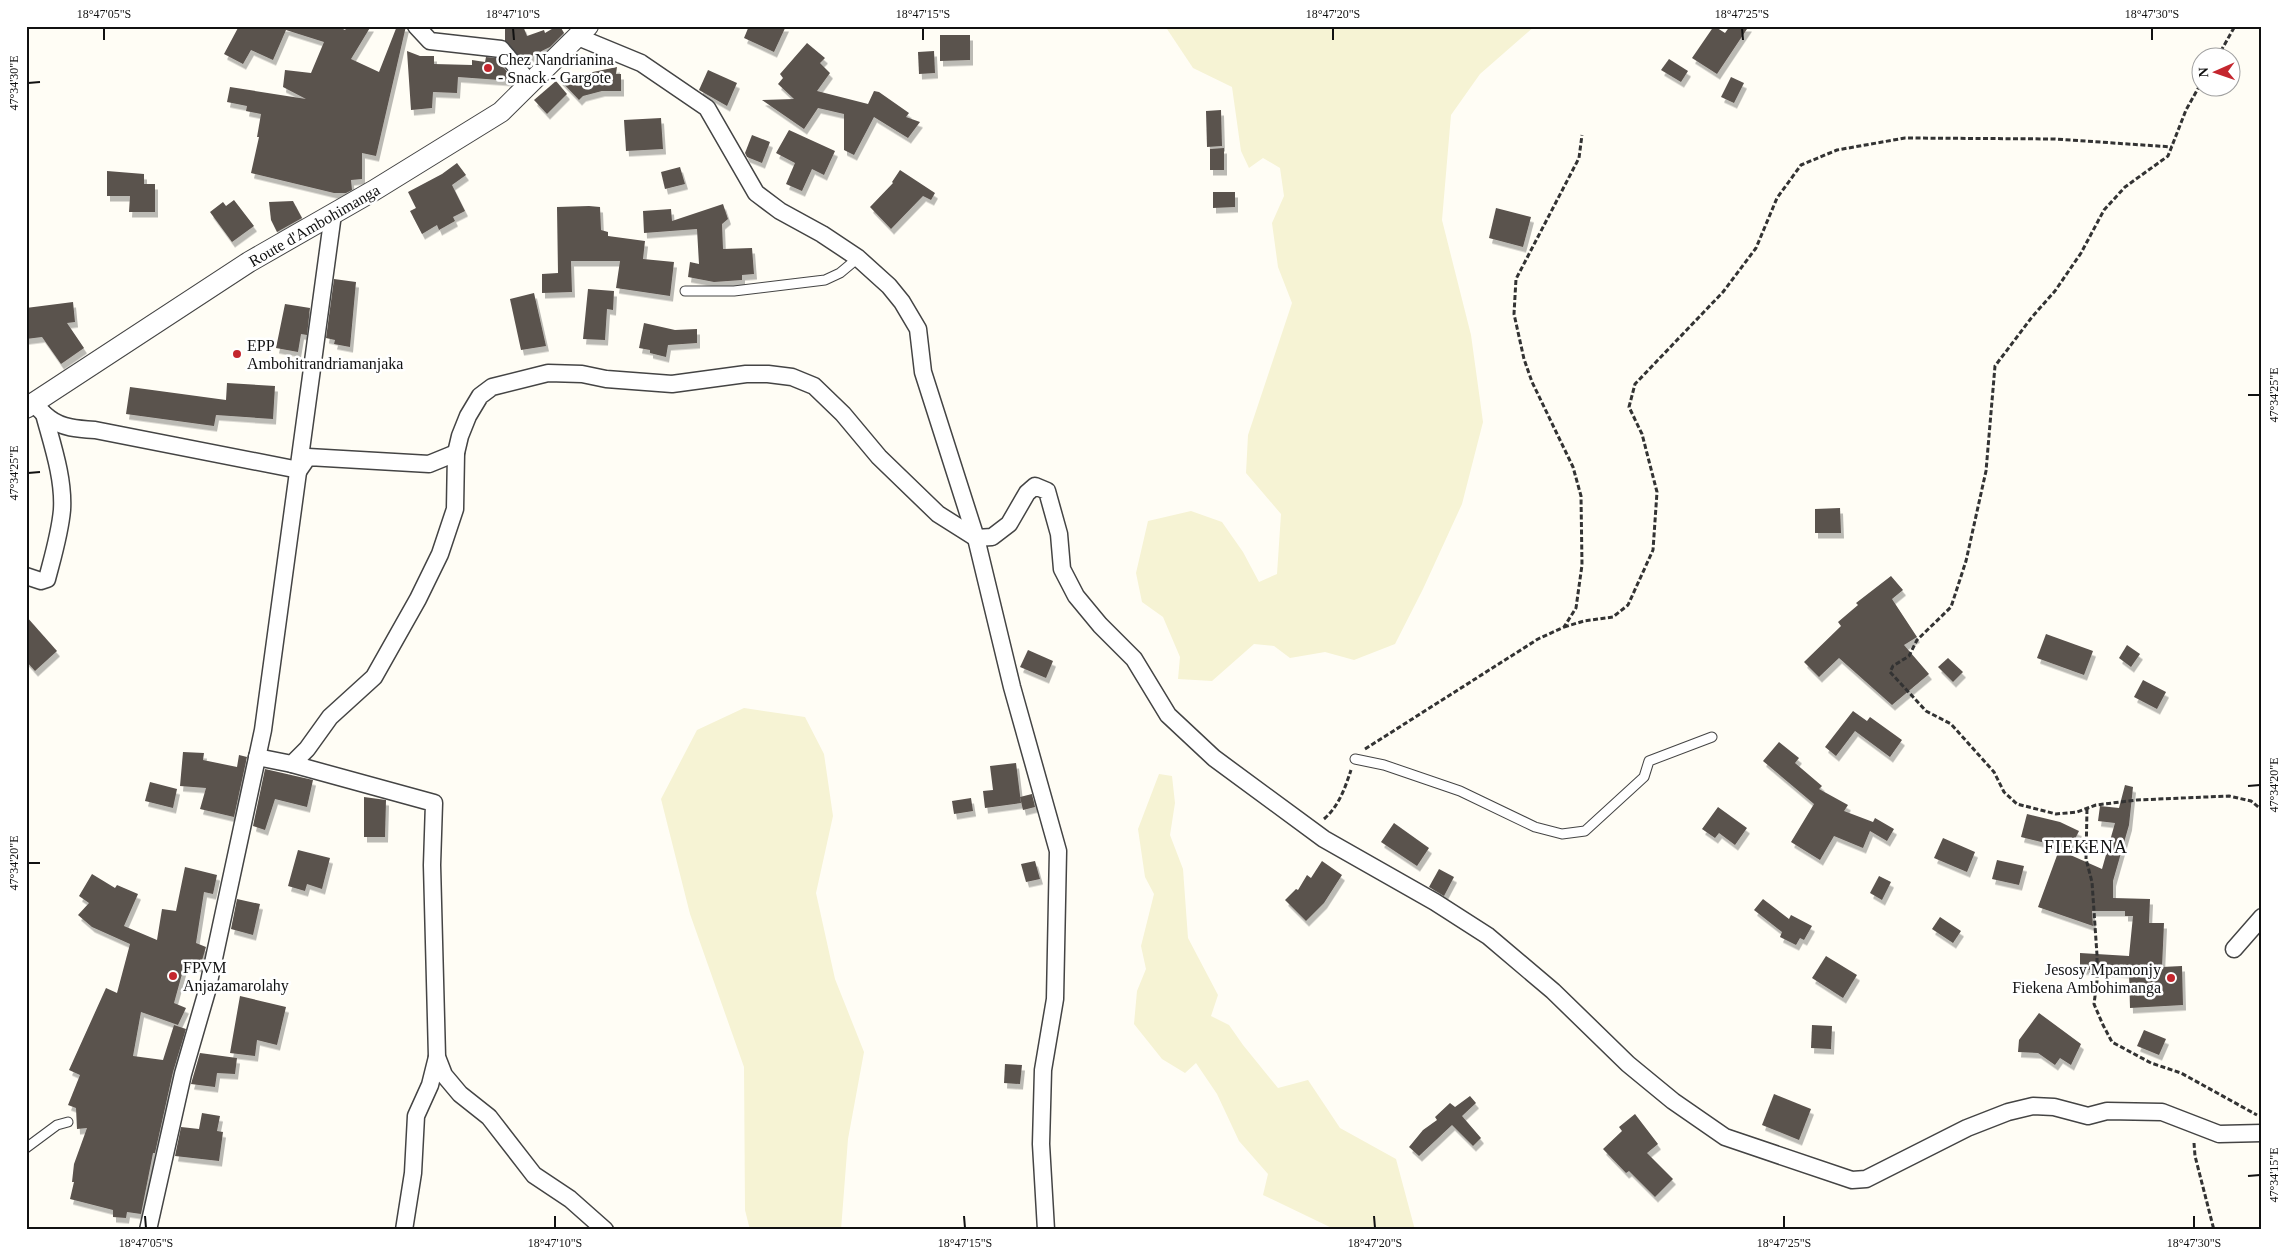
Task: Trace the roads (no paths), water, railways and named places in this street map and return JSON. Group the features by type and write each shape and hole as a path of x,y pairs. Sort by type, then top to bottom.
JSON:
{"street":[{"path":"416,26 430,41 501,49 530,83"},
{"path":"583,32 641,63 708,108 756,193 780,212 822,234 858,258 889,286 902,302 918,329 923,372 976,538 1012,687 1058,851 1054,999 1042,1070 1041,1144 1046,1230"},
{"name":"Route d'Ambohimanga","path":"33,407 250,262 502,112 583,32"},
{"path":"148,1230 182,1074 207,991 263,730 333,214"},
{"path":"292,764 308,749 330,717 374,677 418,599 440,554 455,509 456,453 468,416 480,396 492,387 548,373 582,374 606,379 672,384 746,374 792,377 814,386 843,414 879,457 938,514 976,538 992,537 1009,524 1026,492 1034,486 1047,491 1059,534 1062,569 1076,596 1100,625 1134,659 1168,715 1214,758 1305,826 1488,936 1553,991 1628,1064 1673,1101 1725,1136 1852,1180 1866,1179 1967,1128 2008,1112 2033,1106 2054,1107 2088,1116 2107,1111 2162,1112 2188,1124 2219,1134 2256,1134 2262,1120"},
{"path":"33,407 71,429 94,430 299,470"},
{"path":"26,576 40,581 47,579 55,550 62,509 58,466 33,407"},
{"path":"299,470 308,457 429,464 456,453"},
{"path":"257,757 292,764 434,803 432,865 437,1057 430,1085 416,1116 412,1173 404,1230"},
{"path":"2234,949 2262,917"},
{"path":"437,1057 444,1075 460,1094 489,1117 534,1175 570,1199 605,1230"}],"lane":[{"path":"685,291 734,292 825,280 840,273 858,258"},
{"path":"1355,759 1384,765 1460,791 1535,827 1562,834 1585,831 1644,778 1649,761 1712,737"},
{"path":"26,1148 57,1125 68,1122"}],"place":[{"name":"Chez Nandrianina - Snack - Gargote","path":"488,68"},
{"name":"EPP Ambohitrandriamanjaka","path":"237,354"},
{"name":"FPVM Anjazamarolahy","path":"173,976"},
{"name":"Jesosy Mpamonjy Fiekena Ambohimanga","path":"2171,978"}],"district":[{"name":"FIEKENA","path":"2086,847"}]}
